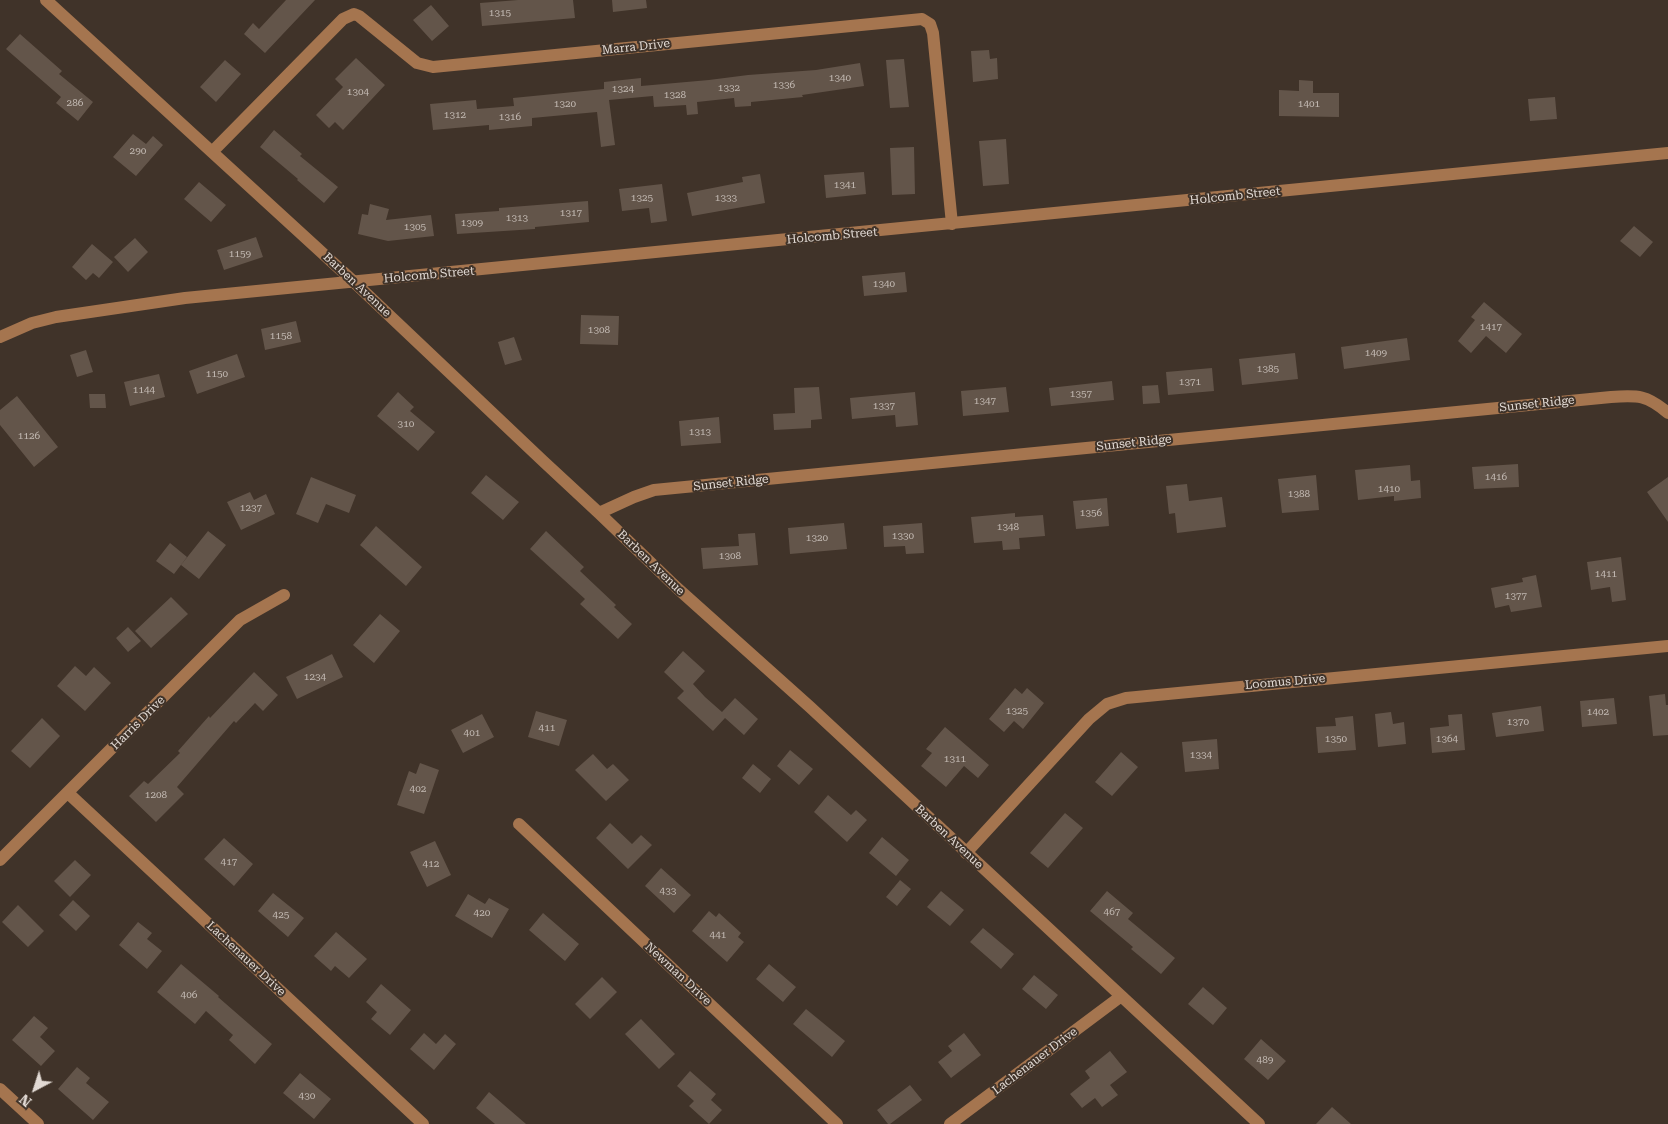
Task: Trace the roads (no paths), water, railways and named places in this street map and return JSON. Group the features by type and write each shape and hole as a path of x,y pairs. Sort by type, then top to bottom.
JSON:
{"street":[{"name":"Barben Avenue","path":"46,0 213,151 543,462 600,513 676,587 810,707 1258,1124"},
{"name":"Marra Drive","path":"213,151 343,19 354,14 417,63 434,67 922,19 930,24 934,33 952,224"},
{"name":"Holcomb Street","path":"0,337 32,323 56,317 185,298 1668,153"},
{"name":"Sunset Ridge","path":"600,513 654,490 1611,397 1635,396 1654,401 1668,413"},
{"name":"Harris Drive","path":"0,860 240,620 284,595"},
{"name":"Loomus Drive","path":"966,853 1089,719 1107,704 1126,698 1668,646"},
{"name":"Lachenauer Drive","path":"68,793 423,1124"},
{"name":"Newman Drive","path":"519,824 837,1124"},
{"name":"Lachenauer Drive","path":"950,1124 1120,997"},
{"path":"0,1089 38,1124"}]}
